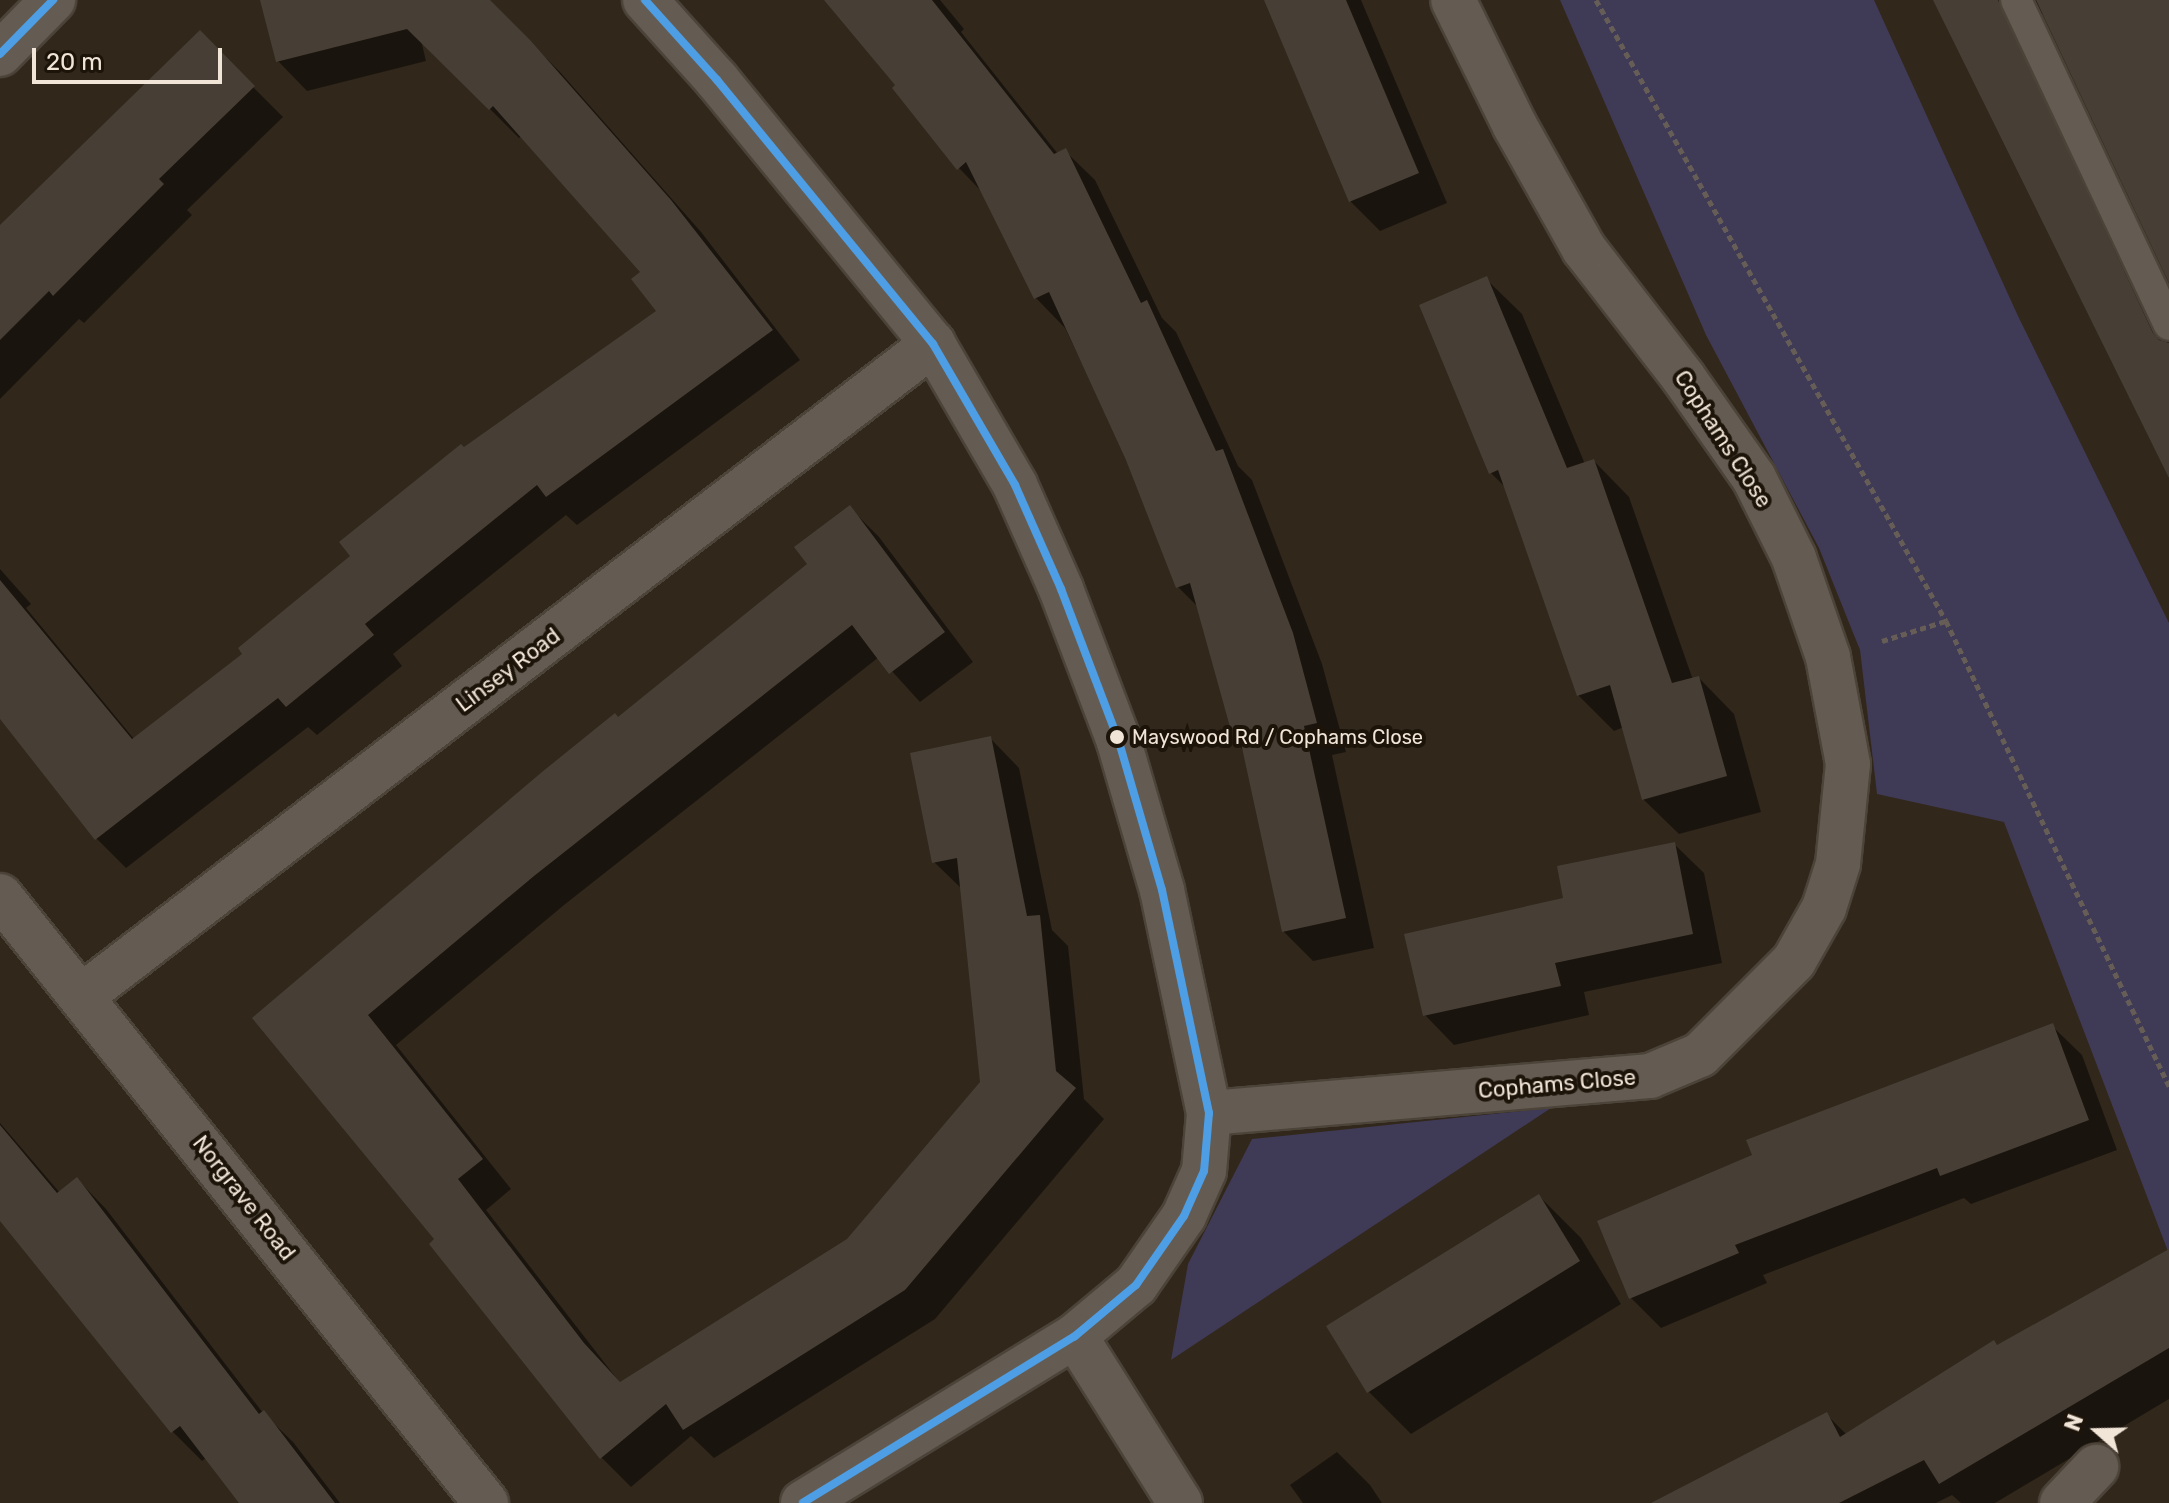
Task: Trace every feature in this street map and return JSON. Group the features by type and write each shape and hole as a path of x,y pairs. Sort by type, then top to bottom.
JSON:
{"street":[{"path":"0,54 53,0"},
{"path":"645,0 717,80 933,344 1015,485 1061,589 1119,742 1162,890 1209,1113 1204,1171 1184,1216 1136,1285 1075,1336 803,1503"},
{"name":"Cophams Close","path":"1209,1113 1650,1076 1700,1055 1794,961 1828,893 1838,864 1848,764 1828,657 1794,558 1754,478 1683,377 1584,249 1515,126 1453,0"},
{"name":"Linsey Road","path":"83,995 933,344"},
{"name":"Norgrave Road","path":"0,896 83,995 486,1503"},
{"path":"1075,1336 1180,1503"},
{"path":"2062,1503 2096,1467"}],"lane":[{"path":"2016,0 2169,325"}],"path":[{"path":"1596,0 1946,621 2169,1086"},
{"path":"1828,657 1946,621"}],"shaded area":[{"path":"1560,0 1874,0 2018,316 2169,623 2169,1254 2004,822 1877,794 1860,650 1819,548 1706,335"},
{"path":"1551,1108 1171,1360 1188,1264 1252,1139"}],"building":[{"path":"260,0 490,0 530,40 671,200 773,330 546,497 537,485 365,624 374,635 286,707 278,698 95,840 0,719 0,580 132,739 242,654 238,648 350,556 339,542 461,444 464,447 656,311 631,279 640,272 493,106 489,110 407,29 276,62"},
{"path":"824,0 932,0 1054,154 1066,148 1141,303 1147,300 1216,451 1223,449 1293,633 1317,723 1304,726 1346,918 1282,932 1241,743 1235,745 1190,583 1176,588 1126,460 1049,292 1034,299 966,162 957,170 892,88 895,85"},
{"path":"1264,0 1346,0 1419,173 1349,202"},
{"path":"1933,0 1998,0 2153,333 2159,340 2169,343 2169,478"},
{"path":"2036,0 2169,0 2169,283"},
{"path":"200,30 255,86 159,179 164,184 53,296 49,291 0,340 0,225"},
{"path":"1487,276 1567,468 1594,459 1672,683 1699,676 1727,776 1642,800 1610,685 1577,696 1498,470 1489,474 1419,305"},
{"path":"850,505 945,632 889,674 852,625 534,876 368,1015 483,1159 458,1179 584,1343 620,1382 847,1239 980,1082 957,858 932,863 910,753 991,736 1027,916 1040,915 1056,1071 1076,1088 905,1290 683,1430 666,1404 600,1459 429,1244 434,1239 252,1018 542,772 615,713 618,717 807,564 794,547"},
{"path":"1675,842 1693,934 1555,963 1561,986 1423,1016 1404,934 1563,898 1557,866"},
{"path":"2053,1023 2089,1120 1940,1176 1937,1168 1735,1245 1739,1253 1629,1299 1597,1221 1752,1155 1746,1140"},
{"path":"0,1125 57,1193 77,1177 259,1414 264,1410 335,1503 239,1503 180,1426 171,1433 0,1221"},
{"path":"1539,1194 1580,1261 1367,1393 1326,1326"},
{"path":"2169,1249 2169,1348 1939,1484 1924,1460 1839,1503 1651,1503 1827,1412 1840,1437 1994,1340 1997,1345"}],"transit line":[{"path":"0,54 53,0"},
{"path":"645,0 717,80 933,344 1015,485 1061,589 1119,742 1162,890 1209,1113 1204,1171 1184,1216 1136,1285 1075,1336 803,1503"}],"place":[{"name":"Mayswood Rd / Cophams Close","path":"1117,737"}]}
